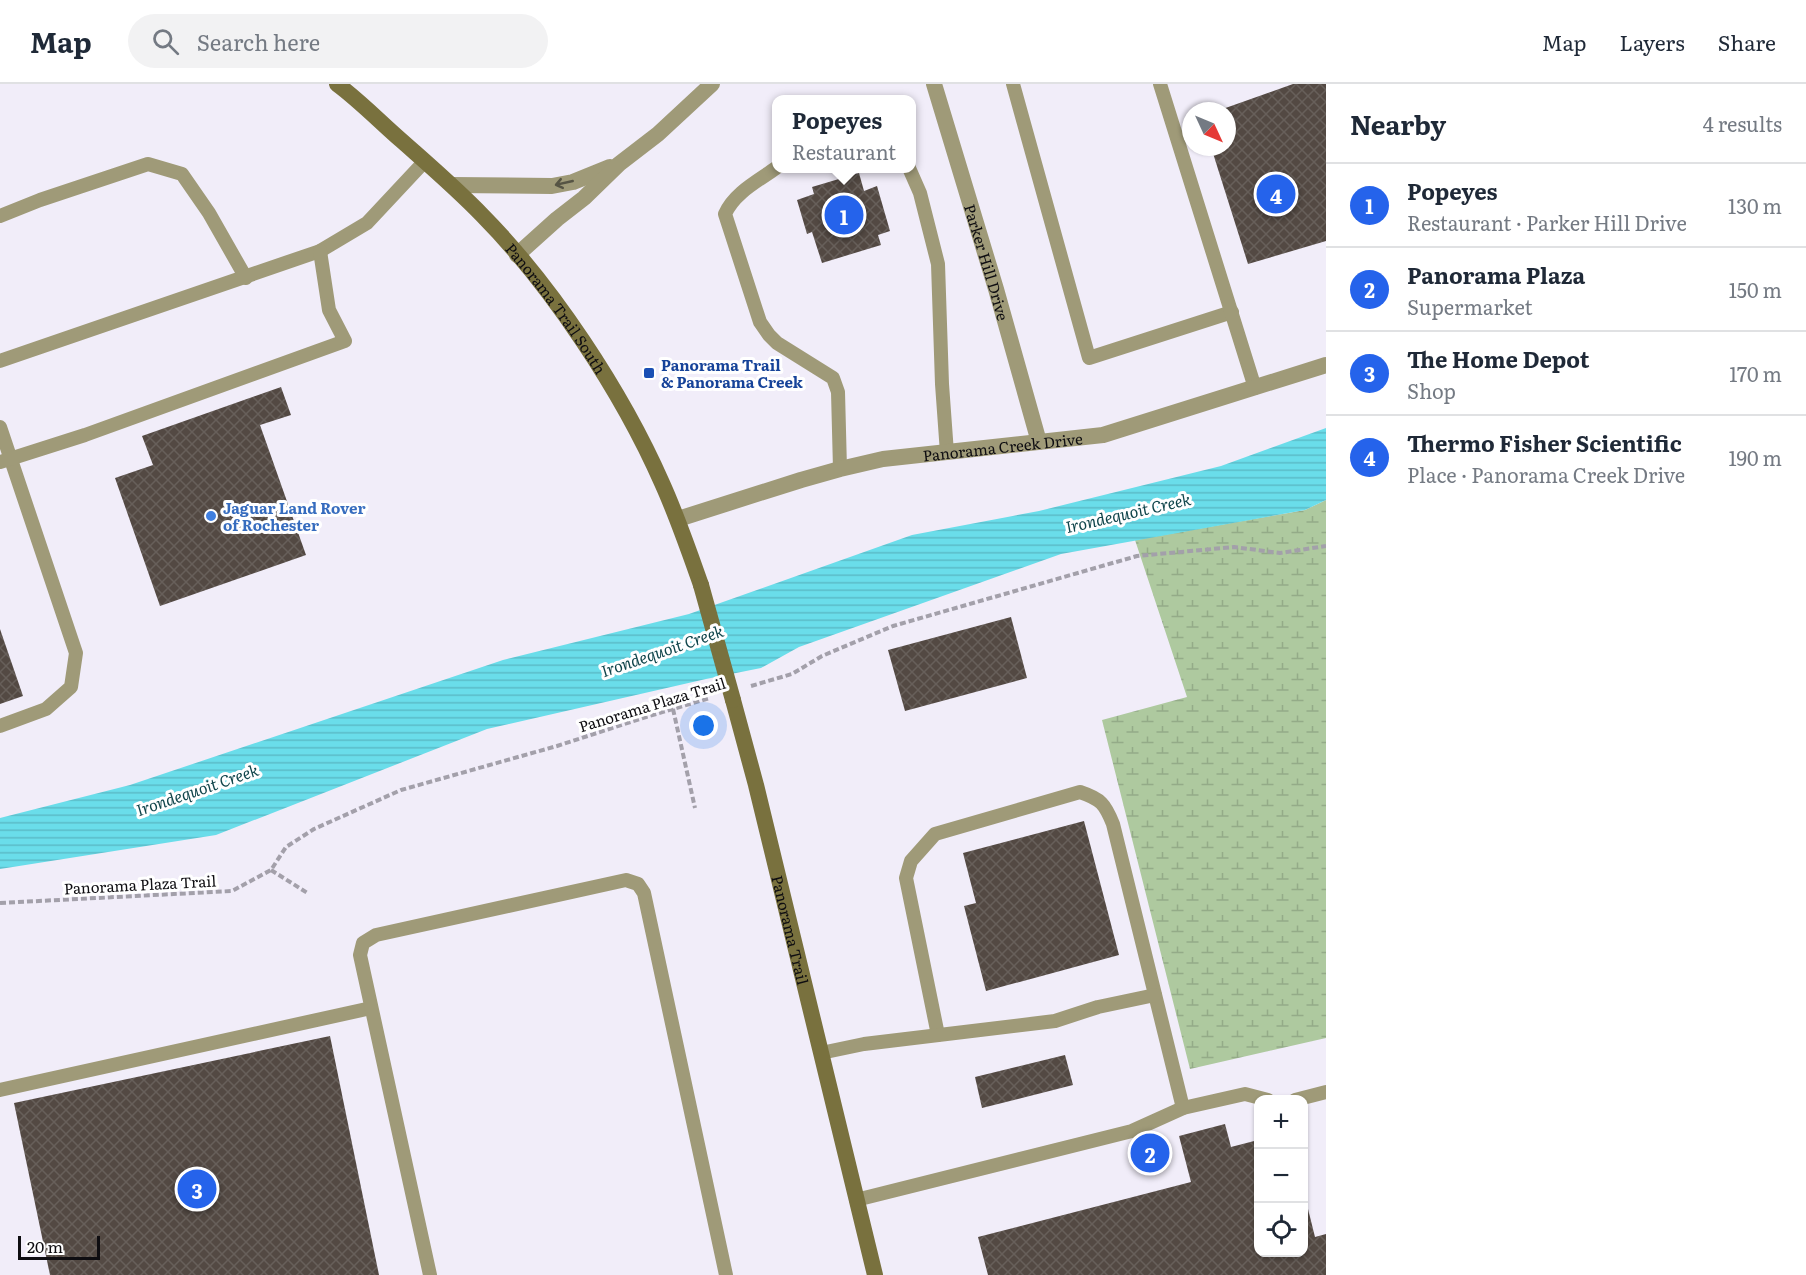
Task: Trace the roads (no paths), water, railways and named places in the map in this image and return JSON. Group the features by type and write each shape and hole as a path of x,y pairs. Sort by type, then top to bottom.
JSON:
{"main road":[{"name":"Panorama Trail South","path":"337,84 452,185 484,217 570,323 601,370 645,447 678,519 701,585"},
{"name":"Panorama Trail","path":"701,585 756,785 875,1275"}],"street":[{"path":"517,255 584,198 619,164 658,134 712,84"},
{"name":"Parker Hill Drive","path":"934,84 1040,442"},
{"path":"452,185 552,186 573,182 619,164"},
{"name":"Panorama Creek Drive","path":"678,519 840,469 883,459 1103,435 1326,366"}],"lane":[{"path":"1013,84 1089,358 1232,312"},
{"path":"1160,84 1255,388"},
{"path":"0,361 320,251 367,223 425,161"},
{"path":"0,216 40,200 148,164 182,174 246,278"},
{"path":"772,172 742,193 725,214 760,322 777,343 832,378 838,392 840,469"},
{"path":"911,173 920,193 938,264 947,453"},
{"path":"6,460 85,435 345,341 329,310 320,251"},
{"path":"0,427 6,460 76,653 71,687 46,709 0,726"},
{"path":"938,1035 906,878 910,861 935,834 1080,792 1094,796 1106,806 1109,815 1184,1108"},
{"path":"430,1275 360,955 363,943 376,935 626,880 638,884 644,893 726,1275"},
{"path":"821,1053 864,1044 1055,1021 1098,1007 1155,995"},
{"path":"0,1090 371,1008"},
{"path":"1308,1097 1326,1092"},
{"path":"856,1200 1132,1131 1184,1108 1245,1094 1254,1096"}],"water":[{"name":"Irondequoit Creek","path":"1326,428 1326,500 1305,510 1061,554 799,647 761,668 487,729 216,835 0,869 0,818 130,785 503,660 689,614 912,535 1039,511 1221,466"}],"place":[{"name":"Thermo Fisher Scientific","path":"1276,194"},
{"name":"Popeyes","path":"844,215"},
{"name":"Panorama Trail & Panorama Creek","path":"649,373"},
{"name":"Jaguar Land Rover of Rochester","path":"211,516"},
{"name":"Panorama Plaza","path":"1150,1153"},
{"name":"The Home Depot","path":"197,1189"}]}
